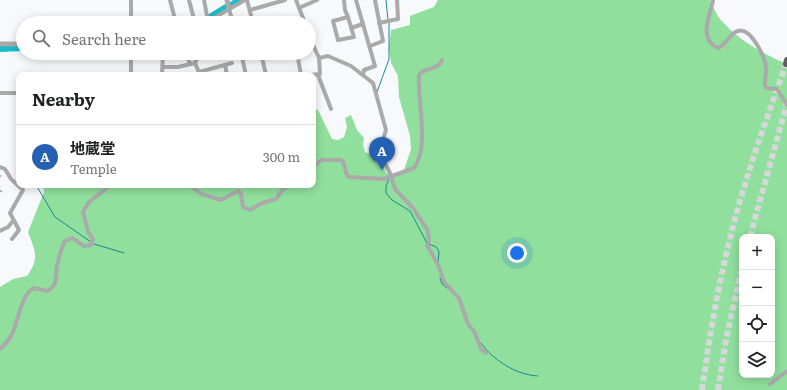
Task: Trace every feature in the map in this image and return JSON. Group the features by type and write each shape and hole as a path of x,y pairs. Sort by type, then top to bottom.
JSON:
{"street":[{"path":"131,0 131,16"},
{"path":"170,0 174,16"},
{"path":"189,0 193,16"},
{"path":"204,0 205,16"},
{"path":"227,0 232,16"},
{"path":"217,16 246,0 252,16"},
{"path":"250,10 285,0"},
{"path":"296,0 302,16"},
{"path":"299,8 317,0"},
{"path":"344,0 345,10 348,17 354,37 338,40 332,21 348,17"},
{"path":"356,0 375,66 364,70 363,75"},
{"path":"370,46 383,41 375,0"},
{"path":"379,23 398,19 396,0"},
{"path":"713,0 706,22 712,45 718,48 735,32 741,30 748,32 761,54 766,68 766,88 777,89 787,105"},
{"path":"351,28 363,24"},
{"path":"0,44 16,44"},
{"path":"316,51 319,58 320,74 318,75 332,109"},
{"path":"319,58 328,56 351,66 374,83 386,130 382,150 385,163 395,189 413,208 428,231 428,243 444,282 459,298 468,324 475,333 480,349 486,353"},
{"path":"131,60 131,72"},
{"path":"162,72 163,60"},
{"path":"190,60 198,72"},
{"path":"163,67 178,67 193,64 196,60"},
{"path":"243,60 245,72"},
{"path":"263,60 265,72"},
{"path":"298,60 300,72"},
{"path":"316,164 322,160 338,159 343,161 346,174 350,177 381,180 411,170 417,164 420,153 422,124 419,102 419,75 421,72 437,67 442,60"},
{"path":"202,72 232,63"},
{"path":"225,65 226,72"},
{"path":"0,93 16,93"},
{"path":"0,167 5,169 11,179 16,184"},
{"path":"12,239 19,230 10,213 23,190 21,188"},
{"path":"0,350 12,334 22,306 30,290 34,288 47,291 55,284 57,279 57,266 65,240 72,238 84,246 91,245 93,239 88,232 84,212 89,202 106,188"},
{"path":"194,188 201,194 221,200 238,191 241,194 243,207 250,210 262,203 276,199 285,188"},
{"path":"0,231 8,227 13,221"},
{"path":"770,384 787,371"}],"green space":[{"path":"438,0 710,0 720,19 727,27 760,51 787,64 787,390 0,390 0,287 13,279 27,276 34,264 35,254 28,232 44,192 43,188 316,188 316,109 318,110 332,139 338,140 344,137 347,127 345,118 351,115 357,130 364,138 363,144 365,152 369,154 378,153 386,173 394,174 404,170 411,149 410,136 399,97 398,76 391,63 389,48 391,30 410,25 410,16 434,7"}],"waterway":[{"path":"231,5 239,0"},
{"path":"386,0 388,20"},
{"path":"211,16 226,7"},
{"path":"377,92 389,59 389,23"},
{"path":"0,49 16,48"},
{"path":"382,161 388,172"},
{"path":"389,179 386,186 386,193 392,200 410,211 427,243"},
{"path":"38,188 55,217 91,242"},
{"path":"94,244 124,253"},
{"path":"429,244 436,247 439,251 438,263"},
{"path":"440,278 442,284 450,290"},
{"path":"481,343 492,355 506,366 522,373 538,376"}],"tunnel":[{"path":"702,390 718,291 735,218 752,161 786,64"},
{"path":"751,234 787,103"},
{"path":"718,390 726,340 742,270"}],"place":[{"name":"地蔵堂","path":"382,170"}]}
